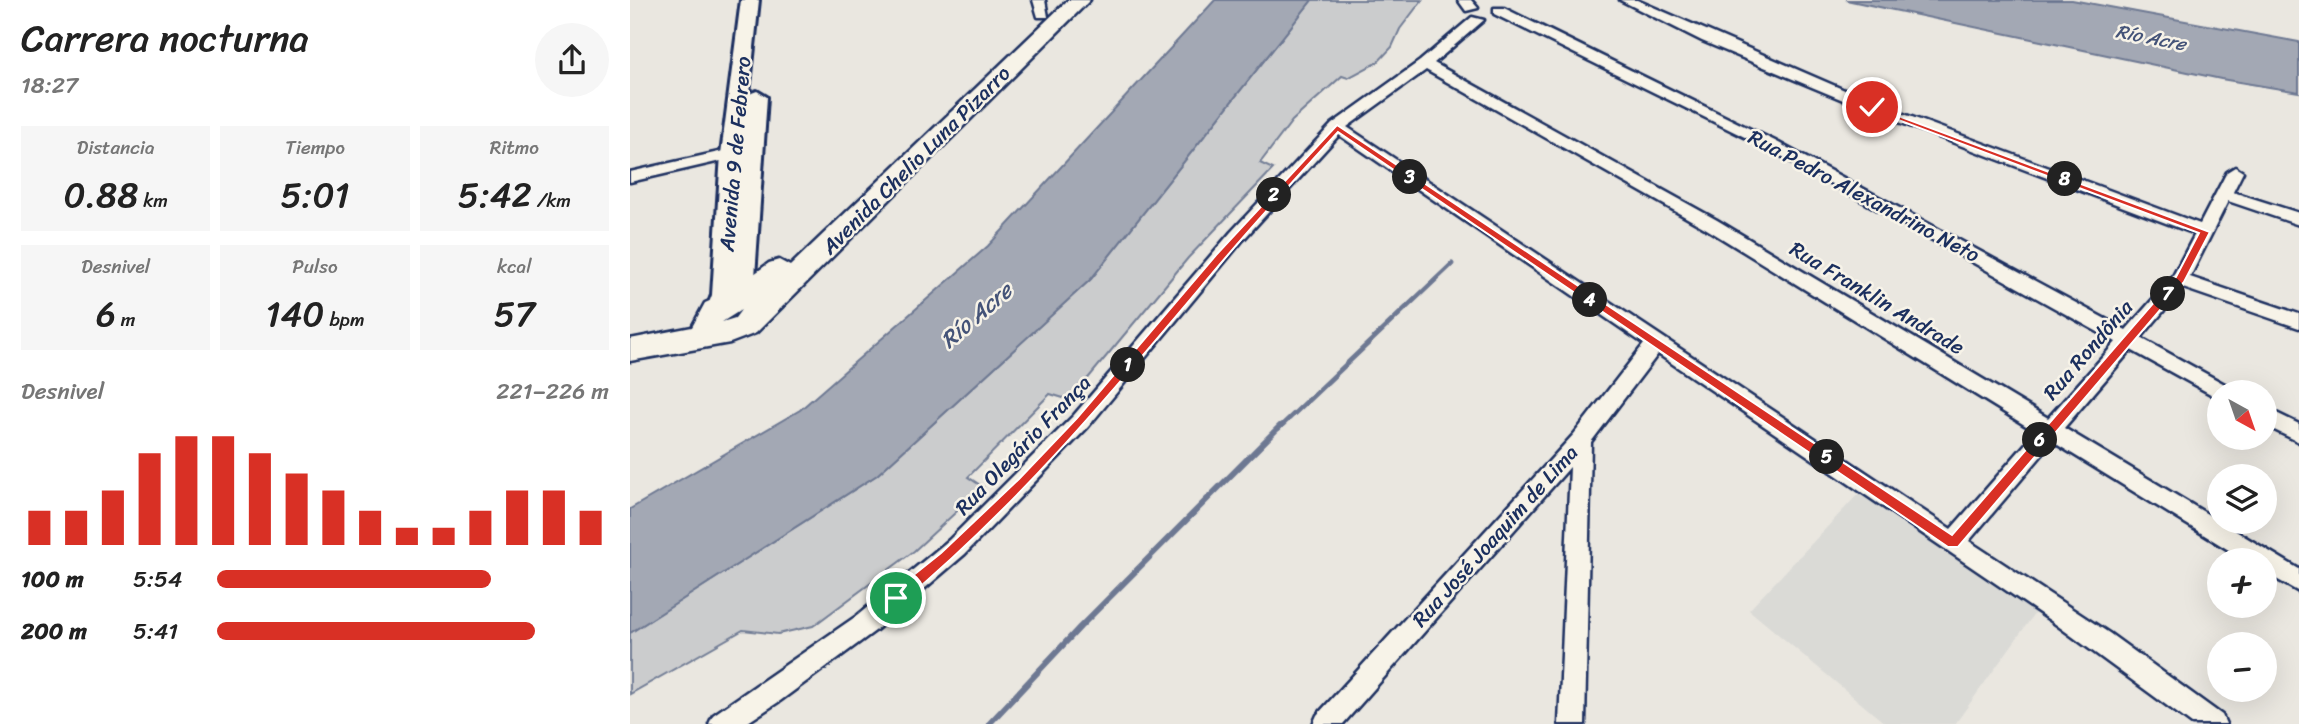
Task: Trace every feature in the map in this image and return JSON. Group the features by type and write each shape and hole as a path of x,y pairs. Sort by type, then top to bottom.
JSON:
{"main road":[{"name":"Avenida Chelio Luna Pizarro","path":"630,334 735,306 1080,0"},
{"name":"Avenida Chelio Luna Pizarro","path":"735,306 750,281 759,281 773,275 1047,5"},
{"path":"630,351 735,306"}],"street":[{"name":"Avenida 9 de Febrero","path":"735,306 724,295 732,154 750,0"},
{"name":"Avenida 9 de Febrero","path":"735,306 766,0"},
{"path":"1626,0 1707,38 1860,102 2205,232"},
{"name":"Rua Olegário França","path":"722,724 847,639 946,557 1024,483 1081,422 1233,242 1337,127 1425,64 1486,9"},
{"name":"Rua Pedro Alexandrino Neto","path":"1486,9 1770,144 2207,383"},
{"name":"Rua Franklin Andrade","path":"1425,64 1711,224 2299,581"},
{"path":"1337,127 2156,679 2213,724"},
{"path":"630,177 732,154"},
{"name":"Rua Rondônia","path":"1953,543 2180,280 2235,172"},
{"path":"2223,194 2299,219"},
{"path":"2180,280 2299,321"},
{"name":"Rua José Joaquim de Lima","path":"1326,724 1581,440 1656,342"},
{"path":"2277,422 2299,434"},
{"path":"1572,724 1581,440"}],"shaded area":[{"path":"1312,0 1422,0 1400,29 1392,47 1378,62 1348,78 1342,76 1292,121 1260,163 1273,169 1188,258 1070,400 1050,394 968,477 983,487 914,551 813,626 778,634 743,630 630,694 630,633 877,475 1091,279"},
{"path":"1862,490 2035,613 1955,724 1886,724 1749,610"}],"water":[{"name":"Río Acre","path":"1215,0 1312,0 1091,279 877,475 630,633 630,509 800,410 988,246"},
{"name":"Río Acre","path":"1846,0 2072,0 2299,42 2299,92 2221,79"}],"waterway":[{"path":"1279,428 1452,264"},
{"path":"989,724 1080,627 1280,426"}],"route":[{"path":"896,598 946,557 1024,483 1081,422 1276,192 1337,127 1953,543 2180,280 2205,232 1872,107"}]}
